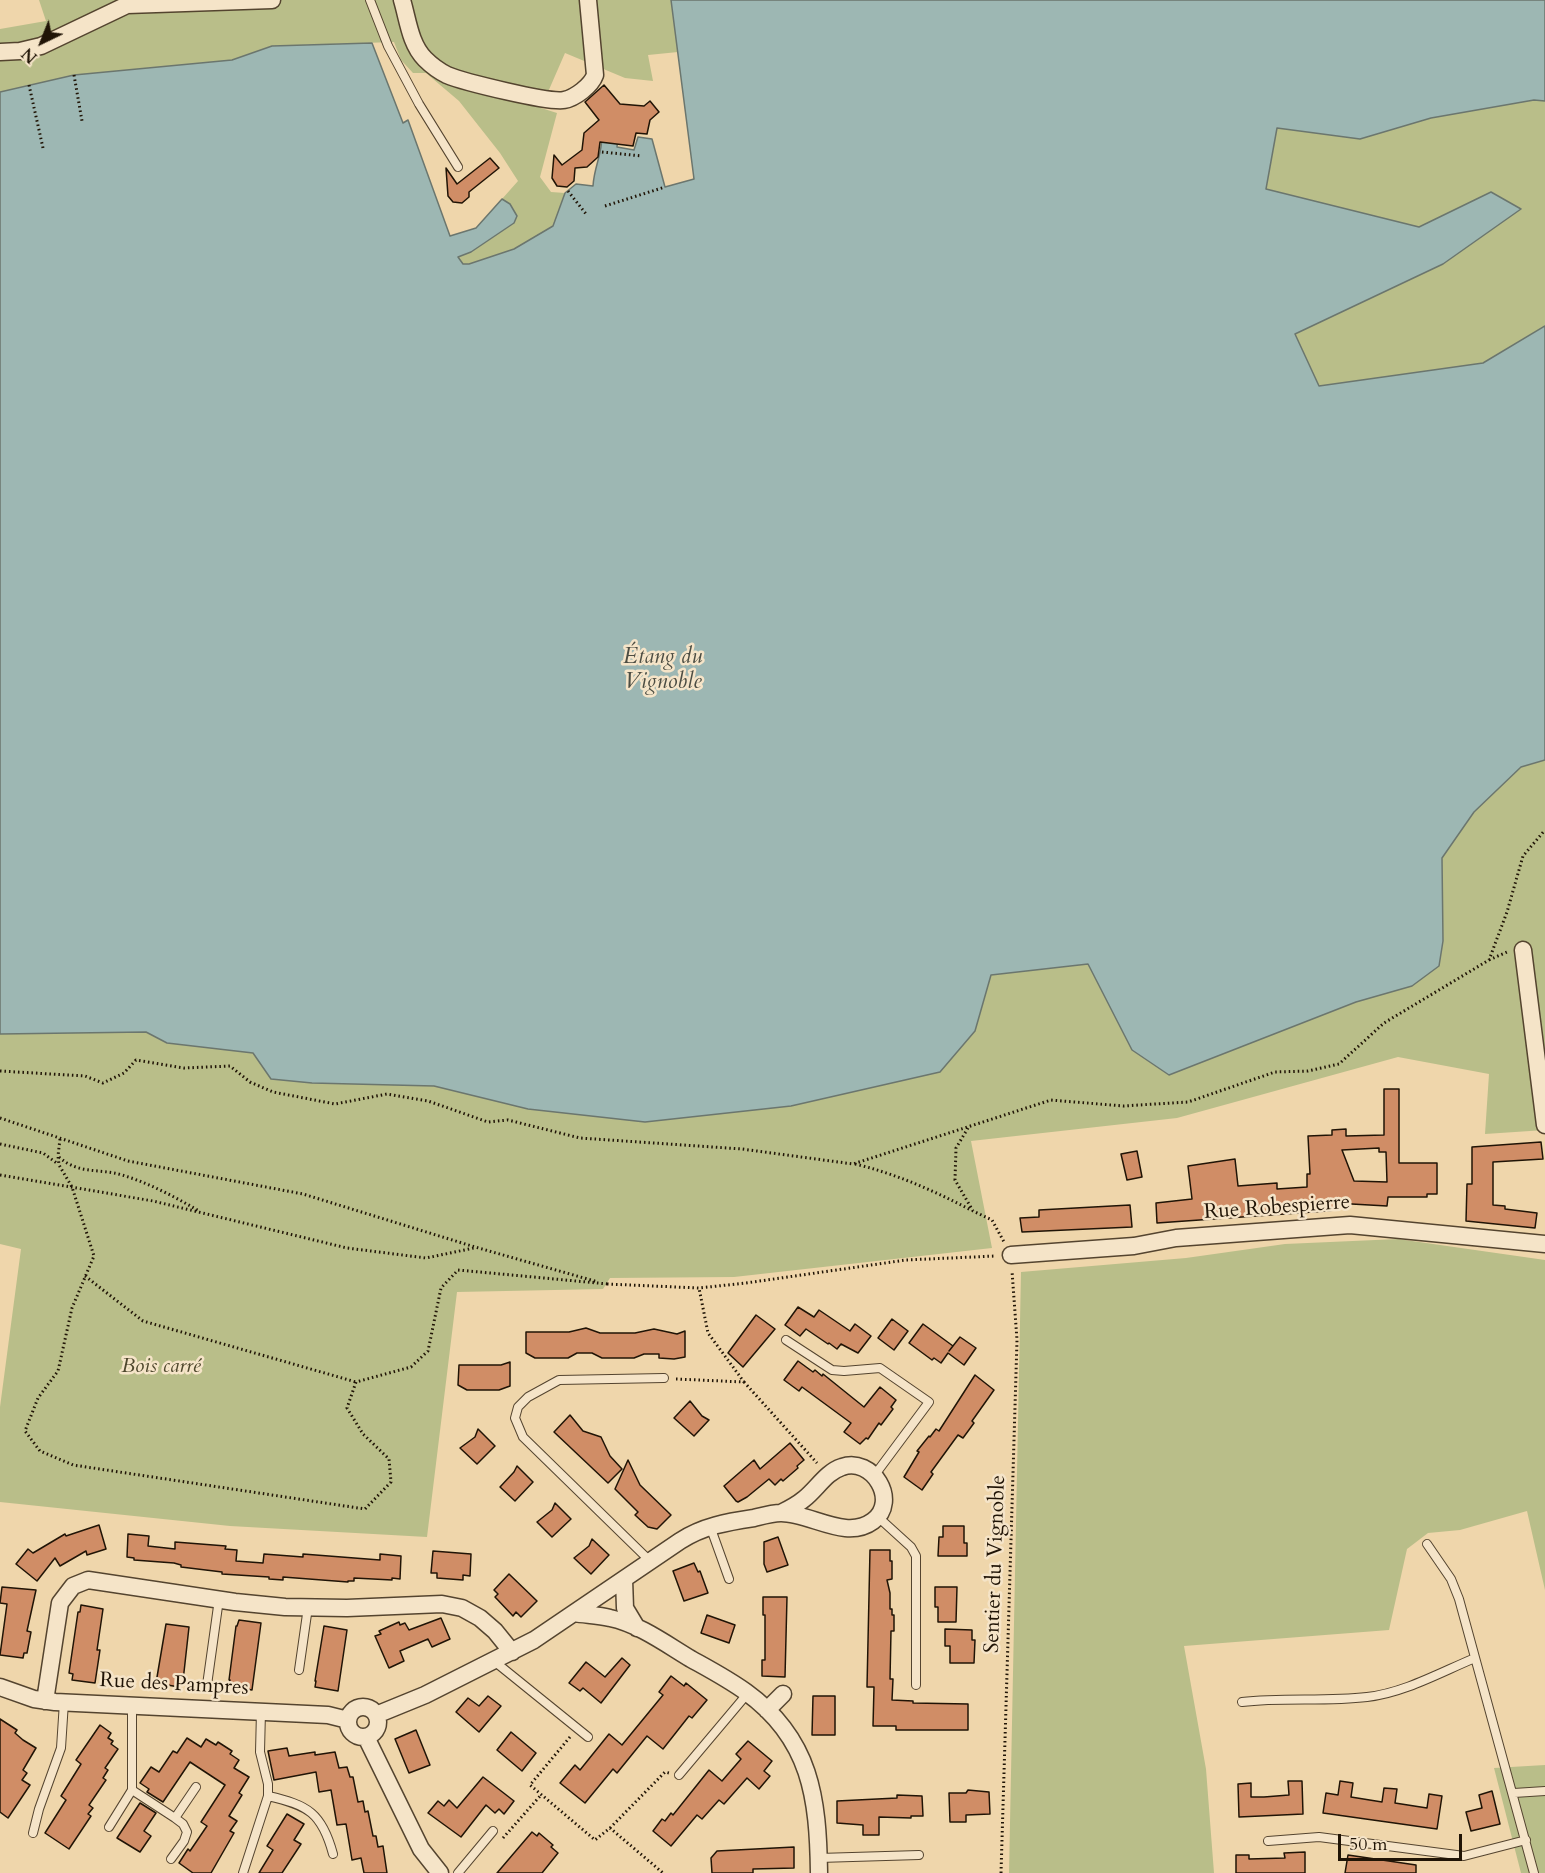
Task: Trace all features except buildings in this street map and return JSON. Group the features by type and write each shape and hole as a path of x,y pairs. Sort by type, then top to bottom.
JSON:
{"street":[{"path":"0,52 20,51 41,46 128,5 272,0"},
{"path":"402,0 415,46 435,68 449,76 556,101 573,97 590,84 595,75 588,0"},
{"path":"1523,950 1545,1125"},
{"name":"Rue Robespierre","path":"1011,1255 1124,1247 1176,1238 1350,1225 1545,1244"},
{"path":"376,1714 425,1695 534,1640 689,1535 710,1526 781,1513 809,1517 846,1529 866,1525 878,1517 885,1501 874,1476 863,1467 852,1465 838,1468 805,1499 781,1513"},
{"path":"624,1579 625,1608 637,1628"},
{"path":"45,1701 58,1610 63,1597 79,1582 95,1580 219,1599 308,1607 346,1608 433,1603 453,1606 472,1613 488,1624 512,1652"},
{"path":"574,1613 610,1618 637,1628 748,1693 768,1710 793,1742 811,1782 818,1822 819,1866"},
{"name":"Rue des Pampres","path":"0,1687 45,1701 328,1715 348,1720"},
{"path":"768,1710 783,1694"},
{"path":"359,1708 367,1708 376,1714 377,1729 371,1735 360,1737 352,1733 348,1726 351,1713 359,1708"},
{"path":"366,1737 421,1849 440,1873"}],"lane":[{"path":"370,0 393,56 419,104 458,167"},
{"path":"786,1340 832,1370 880,1368 929,1402 874,1476"},
{"path":"650,1561 523,1437 514,1418 518,1407 528,1397 559,1380 664,1378"},
{"path":"878,1517 911,1547 916,1556 916,1685"},
{"path":"710,1526 729,1579"},
{"path":"1427,1544 1451,1579 1455,1590 1514,1793 1534,1873"},
{"path":"207,1685 219,1599"},
{"path":"299,1670 308,1607"},
{"path":"1242,1702 1356,1698 1379,1695 1400,1689 1475,1658"},
{"path":"494,1660 588,1737"},
{"path":"679,1774 748,1693"},
{"path":"33,1833 39,1809 61,1748 64,1702"},
{"path":"109,1827 132,1790 132,1705"},
{"path":"243,1873 268,1796 268,1784 260,1752 261,1711"},
{"path":"175,1818 196,1787"},
{"path":"132,1790 183,1824 187,1832 184,1841 171,1859"},
{"path":"1514,1793 1545,1791"},
{"path":"268,1796 293,1802 309,1810 326,1831 333,1854"},
{"path":"458,1873 493,1831"},
{"path":"1268,1841 1319,1837 1464,1856 1526,1840"},
{"path":"819,1866 919,1855"}],"path":[{"path":"74,75 82,121"},
{"path":"29,85 43,148"},
{"path":"602,152 642,156"},
{"path":"604,206 665,187"},
{"path":"568,191 586,214"},
{"path":"853,1164 1051,1100 1123,1106 1188,1102 1275,1072 1308,1071 1339,1064 1384,1023 1489,960 1507,912 1523,856 1545,830"},
{"path":"0,1071 85,1076 104,1083 124,1073 136,1060 184,1068 230,1065 250,1082 273,1092 335,1104 387,1094 428,1101 488,1122 508,1120 580,1138 742,1149 853,1164 882,1170 910,1181 992,1220 1011,1255 906,1260 699,1288 608,1284 458,1270 441,1288 428,1351 411,1367 356,1382 143,1321 85,1276"},
{"path":"0,1118 128,1161 303,1194 475,1247 608,1284"},
{"path":"969,1126 956,1148 955,1180 973,1211"},
{"path":"60,1139 57,1156 59,1165 72,1187 94,1256 72,1308 58,1371 38,1398 25,1431 40,1451 74,1465 365,1509 391,1482 389,1459 363,1434 347,1408 356,1382"},
{"path":"0,1144 42,1153 59,1165"},
{"path":"57,1156 66,1163 93,1172 121,1174 169,1193 202,1213"},
{"path":"0,1175 153,1202 347,1248 426,1258 475,1247"},
{"name":"Sentier du Vignoble","path":"1001,1873 1017,1340 1011,1255"},
{"path":"699,1288 708,1333 744,1382 828,1476"},
{"path":"664,1378 744,1382"},
{"path":"577,1728 530,1785 595,1840 610,1828 665,1772 679,1774"},
{"path":"493,1831 505,1839 541,1795"},
{"path":"610,1828 663,1873"}],"green space":[{"path":"39,0 671,0 678,52 648,55 653,81 625,78 565,53 541,108 557,113 540,177 551,192 565,193 553,226 514,249 463,264 458,257 471,252 514,223 517,216 510,204 502,199 518,181 500,153 459,101 426,73 413,73 401,60 394,42 272,46 232,60 74,75 0,92 0,29 46,21"},
{"path":"1534,100 1545,101 1545,326 1483,363 1319,386 1295,334 1443,264 1491,192 1419,227 1266,190 1277,128 1360,139 1430,118"},
{"name":"Bois carré","path":"1545,760 1545,1130 1485,1134 1489,1074 1398,1057 1177,1118 971,1141 992,1248 734,1277 610,1278 603,1289 457,1292 427,1537 230,1526 0,1502 0,1407 21,1249 0,1244 0,1034 146,1032 167,1043 254,1053 312,1083 434,1086 528,1109 975,1031 991,975 1088,964 1132,1050 1356,1002 1412,986 1443,940 1442,858 1474,812 1521,767"},
{"path":"1398,1239 1545,1260 1545,1590 1527,1511 1460,1530 1428,1533 1407,1549 1389,1630 1184,1646 1206,1769 1214,1873 1009,1873 1021,1272 1186,1258 1285,1244"},
{"path":"1545,1765 1545,1873 1521,1873 1494,1768"}],"water":[{"name":"Étang du Vignoble","path":"671,0 1545,0 1545,101 1534,100 1431,118 1360,139 1277,128 1266,189 1419,227 1491,192 1521,209 1443,264 1295,334 1319,386 1483,363 1545,326 1545,760 1521,767 1474,812 1442,858 1443,941 1439,966 1412,986 1356,1002 1169,1075 1132,1050 1088,964 991,975 975,1031 940,1072 791,1106 645,1122 528,1109 434,1086 312,1083 271,1079 253,1053 167,1043 146,1032 0,1034 0,92 74,75 232,60 272,46 372,43 403,123 408,120 450,236 476,228 502,199 510,204 517,216 514,223 471,252 458,257 463,264 469,264 514,249 553,226 565,193 576,184 593,186 602,136 618,134 617,147 634,150 638,137 652,139 665,187 694,179"}]}
